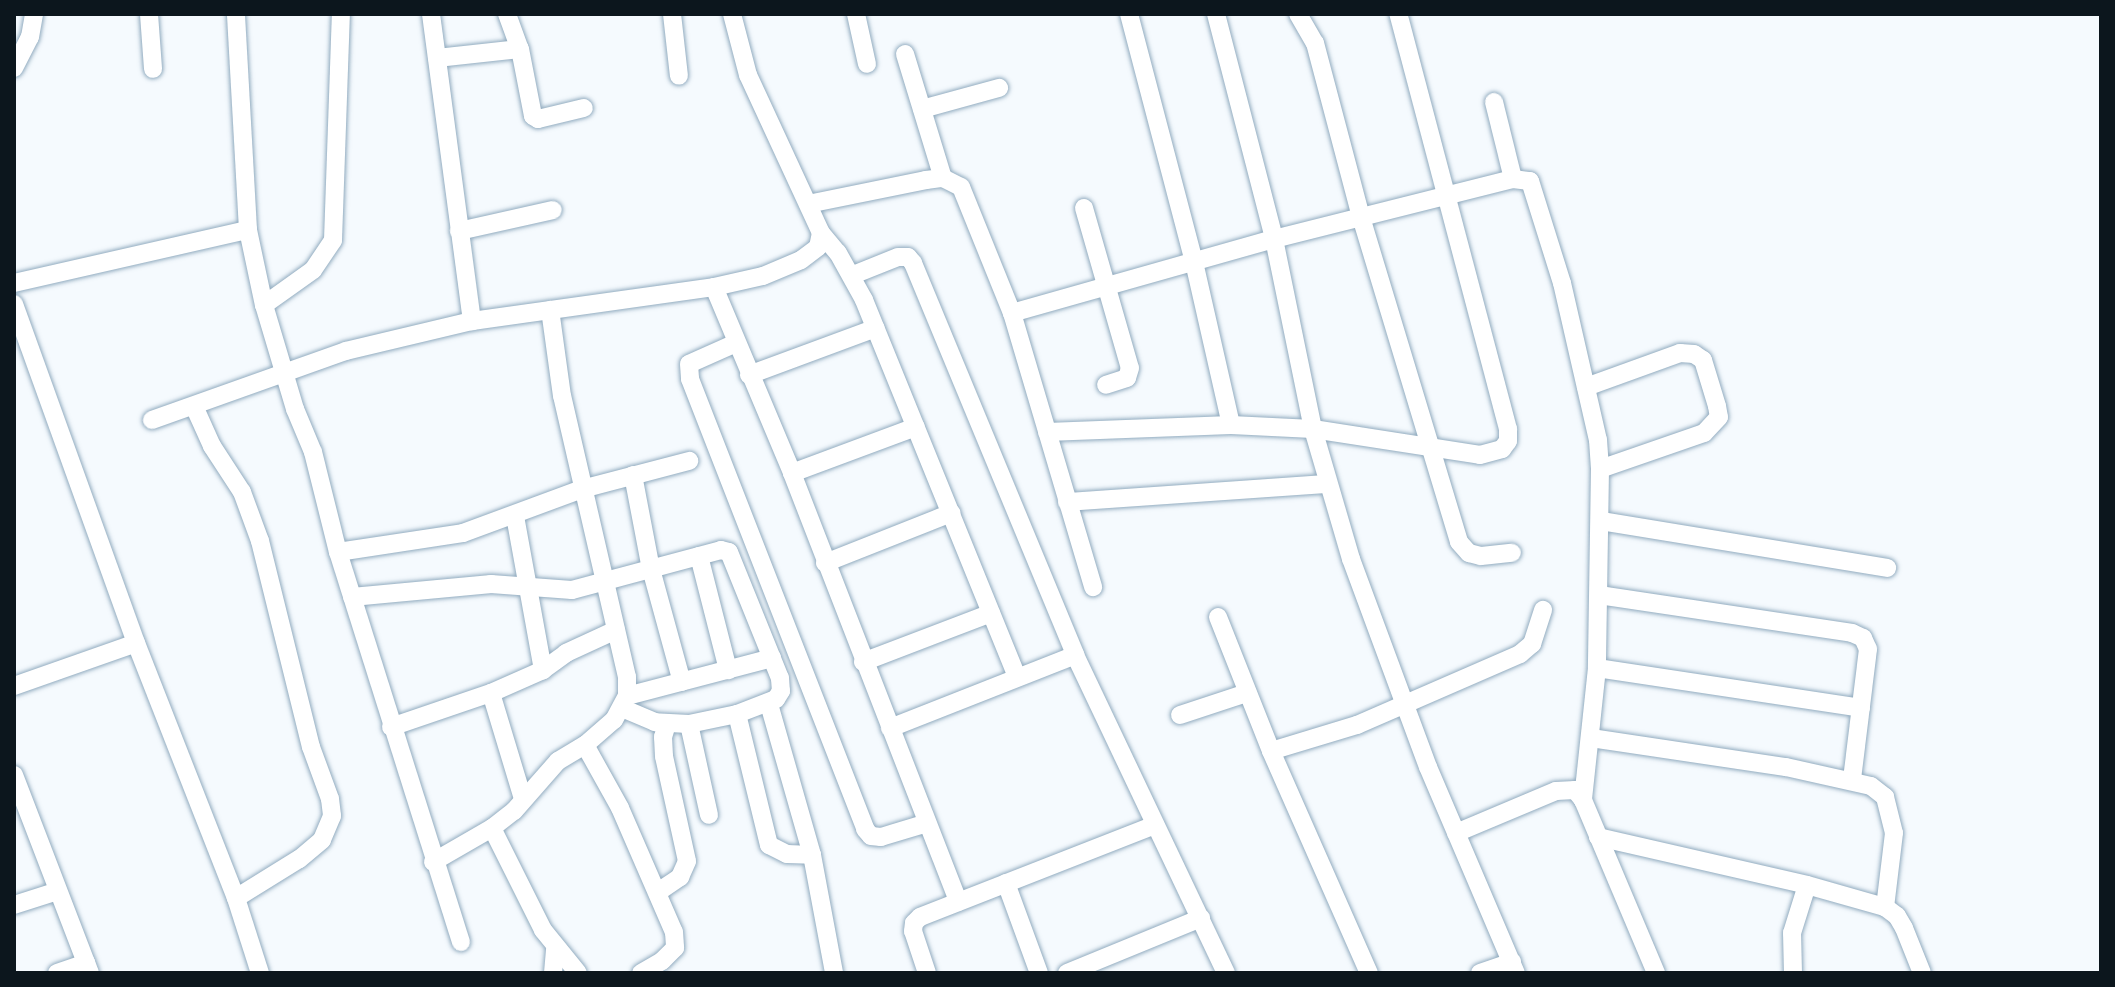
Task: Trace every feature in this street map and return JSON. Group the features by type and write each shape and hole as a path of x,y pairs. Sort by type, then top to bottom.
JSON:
{"street":[{"path":"14,68 30,37 34,14"},
{"path":"149,14 153,69"},
{"path":"236,14 248,230 264,305 295,409 313,452 338,552 433,862 461,942"},
{"path":"264,305 313,270 333,240 341,14"},
{"path":"431,14 472,321"},
{"path":"507,14 520,49 528,106 533,116 538,119 584,108"},
{"path":"672,14 679,76"},
{"path":"732,14 748,75 776,143 821,233 853,275 1017,677"},
{"path":"1129,14 1194,262 1231,425"},
{"path":"1216,14 1274,239 1327,484 1402,703 1514,968 1480,973"},
{"path":"1298,14 1315,43 1361,217 1459,542 1469,553 1481,556 1512,553"},
{"path":"1047,432 1231,425 1313,429 1431,448 1493,454 1508,441 1508,429 1398,14"},
{"path":"863,15 867,64"},
{"path":"437,58 520,49"},
{"path":"905,54 943,178"},
{"path":"922,109 999,88"},
{"path":"1494,102 1513,179"},
{"path":"808,204 943,178 953,181 968,197 1012,313 1093,587"},
{"path":"1012,313 1274,239 1524,178 1535,189 1562,283 1586,387 1600,469 1597,668 1583,800"},
{"path":"1084,208 1130,368 1127,378 1106,385"},
{"path":"459,231 553,210"},
{"path":"14,283 248,230"},
{"path":"152,420 284,370 346,351 472,321 714,287 763,276 801,260 818,247 821,233"},
{"path":"853,275 898,257 908,257 913,263 1075,655 1226,973"},
{"path":"714,287 792,473 958,902"},
{"path":"14,304 136,643 236,898 260,973"},
{"path":"550,310 557,371 627,677 625,702"},
{"path":"749,375 876,328"},
{"path":"736,343 689,364 690,379 865,829 871,836 881,837 927,823"},
{"path":"1586,387 1680,353 1694,354 1703,360 1719,417 1704,433 1600,469"},
{"path":"194,406 212,446 242,492 260,541 311,747 330,799 332,816 322,840 288,867 236,898"},
{"path":"792,473 916,427"},
{"path":"338,552 463,533 582,489 689,461"},
{"path":"633,475 651,569 682,682"},
{"path":"1067,502 1327,484"},
{"path":"825,563 951,513"},
{"path":"515,516 543,670"},
{"path":"1601,521 1887,568"},
{"path":"352,597 491,584 572,590 699,556 729,552 772,658 781,691 769,704 689,724 667,724 625,702"},
{"path":"699,556 728,670"},
{"path":"1599,595 1852,633 1863,638 1868,649 1852,779"},
{"path":"1271,751 1346,729 1520,654 1532,644 1543,610"},
{"path":"863,662 991,613"},
{"path":"1218,617 1271,751 1369,973"},
{"path":"391,727 491,693 543,670 566,653 616,630"},
{"path":"14,686 136,643"},
{"path":"890,728 1075,655"},
{"path":"433,862 492,828 558,761 585,745 625,702 682,682 772,658"},
{"path":"1597,668 1861,708"},
{"path":"491,693 523,799"},
{"path":"1180,715 1247,693"},
{"path":"769,704 812,855 834,973"},
{"path":"737,714 769,845 787,854 812,855"},
{"path":"658,892 680,877 687,861 662,745 667,724"},
{"path":"689,724 709,815"},
{"path":"1591,738 1852,779 1871,786 1885,797 1891,814 1893,857 1885,907"},
{"path":"585,745 620,808 674,932 675,948 665,967 641,973"},
{"path":"14,775 22,818 58,891 88,968 57,973"},
{"path":"1456,833 1565,789 1575,790 1583,800 1656,973"},
{"path":"927,973 916,942 914,923 958,902 1155,825"},
{"path":"492,828 555,948 578,973"},
{"path":"1598,837 1807,885 1885,907 1897,916 1904,928 1922,973"},
{"path":"1006,883 1039,973"},
{"path":"1793,973 1792,933 1807,885"},
{"path":"14,905 58,891"},
{"path":"1067,973 1201,918"},
{"path":"553,973 555,948"}]}
